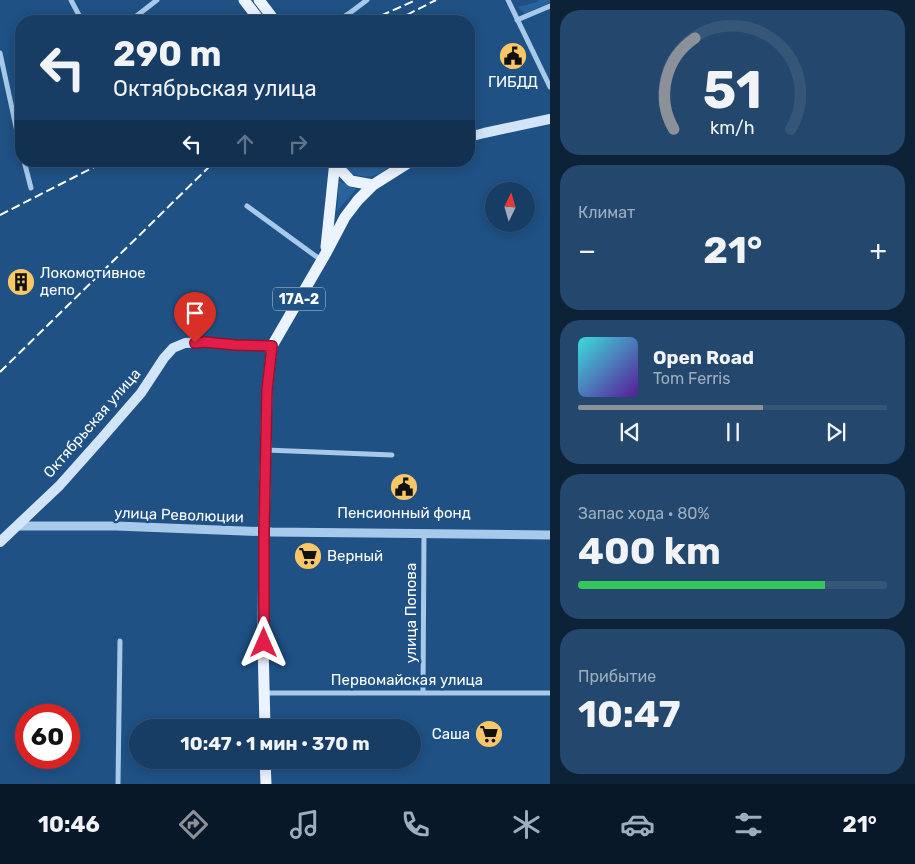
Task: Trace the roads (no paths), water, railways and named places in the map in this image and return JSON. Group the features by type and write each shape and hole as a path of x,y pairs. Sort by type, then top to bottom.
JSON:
{"main road":[{"path":"244,0 255,15"},
{"path":"259,0 270,15"},
{"path":"475,134 550,119"},
{"path":"324,257 335,167"},
{"path":"339,167 351,181 373,185"},
{"path":"324,257 345,218 358,200 373,185 402,167"},
{"name":"17А-2","path":"265,719 264,531 267,390 272,346 324,257"},
{"name":"Октябрьская улица","path":"0,542 60,485 141,393 164,358 173,348 185,343 205,342 272,346"},
{"path":"265,769 266,784"}],"street":[{"path":"71,0 79,15"},
{"path":"138,15 158,0"},
{"path":"346,15 367,0"},
{"path":"508,0 550,87"},
{"path":"517,20 550,6"},
{"path":"0,52 15,122"},
{"path":"25,167 30,188"},
{"path":"247,206 324,257"},
{"path":"266,450 392,455"},
{"name":"улица Революции","path":"17,526 116,526 264,531 550,535"},
{"name":"улица Попова","path":"423,692 424,534"},
{"path":"118,784 120,641"},
{"name":"Первомайская улица","path":"265,693 550,693"}],"railway":[{"path":"382,15 416,0"},
{"path":"407,15 436,0"},
{"path":"0,215 94,167"},
{"path":"0,372 209,167"}],"place":[{"name":"ГИБДД","path":"513,56"},
{"name":"Локомотивное депо","path":"21,282"},
{"name":"Пенсионный фонд","path":"404,487"},
{"name":"Верный","path":"308,556"},
{"name":"Саша","path":"489,734"}]}
